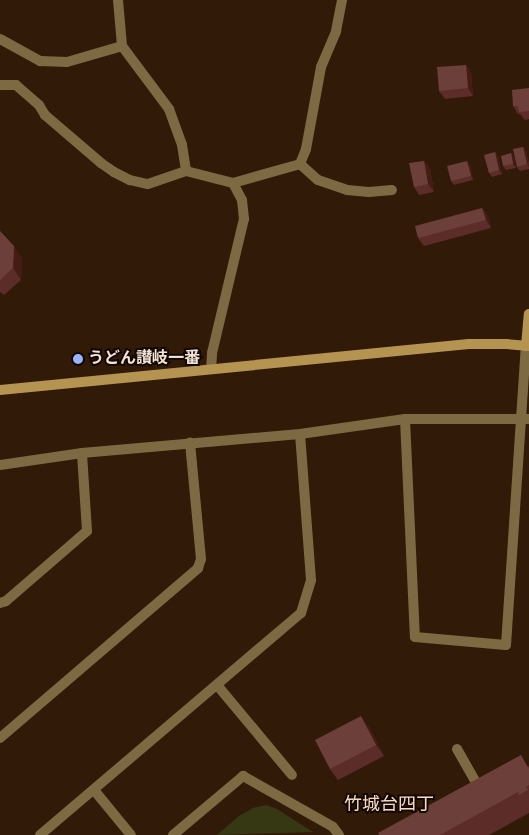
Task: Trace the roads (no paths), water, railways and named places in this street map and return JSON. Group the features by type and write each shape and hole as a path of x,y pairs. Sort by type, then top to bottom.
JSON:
{"street":[{"path":"118,0 122,46 169,109 182,145 186,171"},
{"path":"300,164 306,149 321,67 336,31 342,0"},
{"path":"0,39 40,60 67,62 122,46"},
{"path":"1,85 16,85 27,93 46,115 114,172 130,180 148,184 186,171 233,184 300,164"},
{"path":"300,164 318,180 347,190 369,192 392,190"},
{"path":"211,369 212,353 244,219 242,200 233,184"},
{"path":"405,419 415,637 506,645 525,419 529,314"},
{"path":"0,390 469,344 528,346"},
{"path":"0,465 82,453 300,434 405,419 525,419"},
{"path":"40,835 301,614 311,580 300,434"},
{"path":"0,738 198,568 201,559 190,443"},
{"path":"0,602 6,601 87,531 82,453"},
{"path":"217,685 292,776"},
{"path":"457,749 477,786"},
{"path":"173,835 243,776 333,827 339,835"},
{"path":"94,790 131,835"}],"place":[{"name":"うどん讃岐一番","path":"78,359"}],"district":[{"name":"竹城台四丁","path":"389,805"}]}
